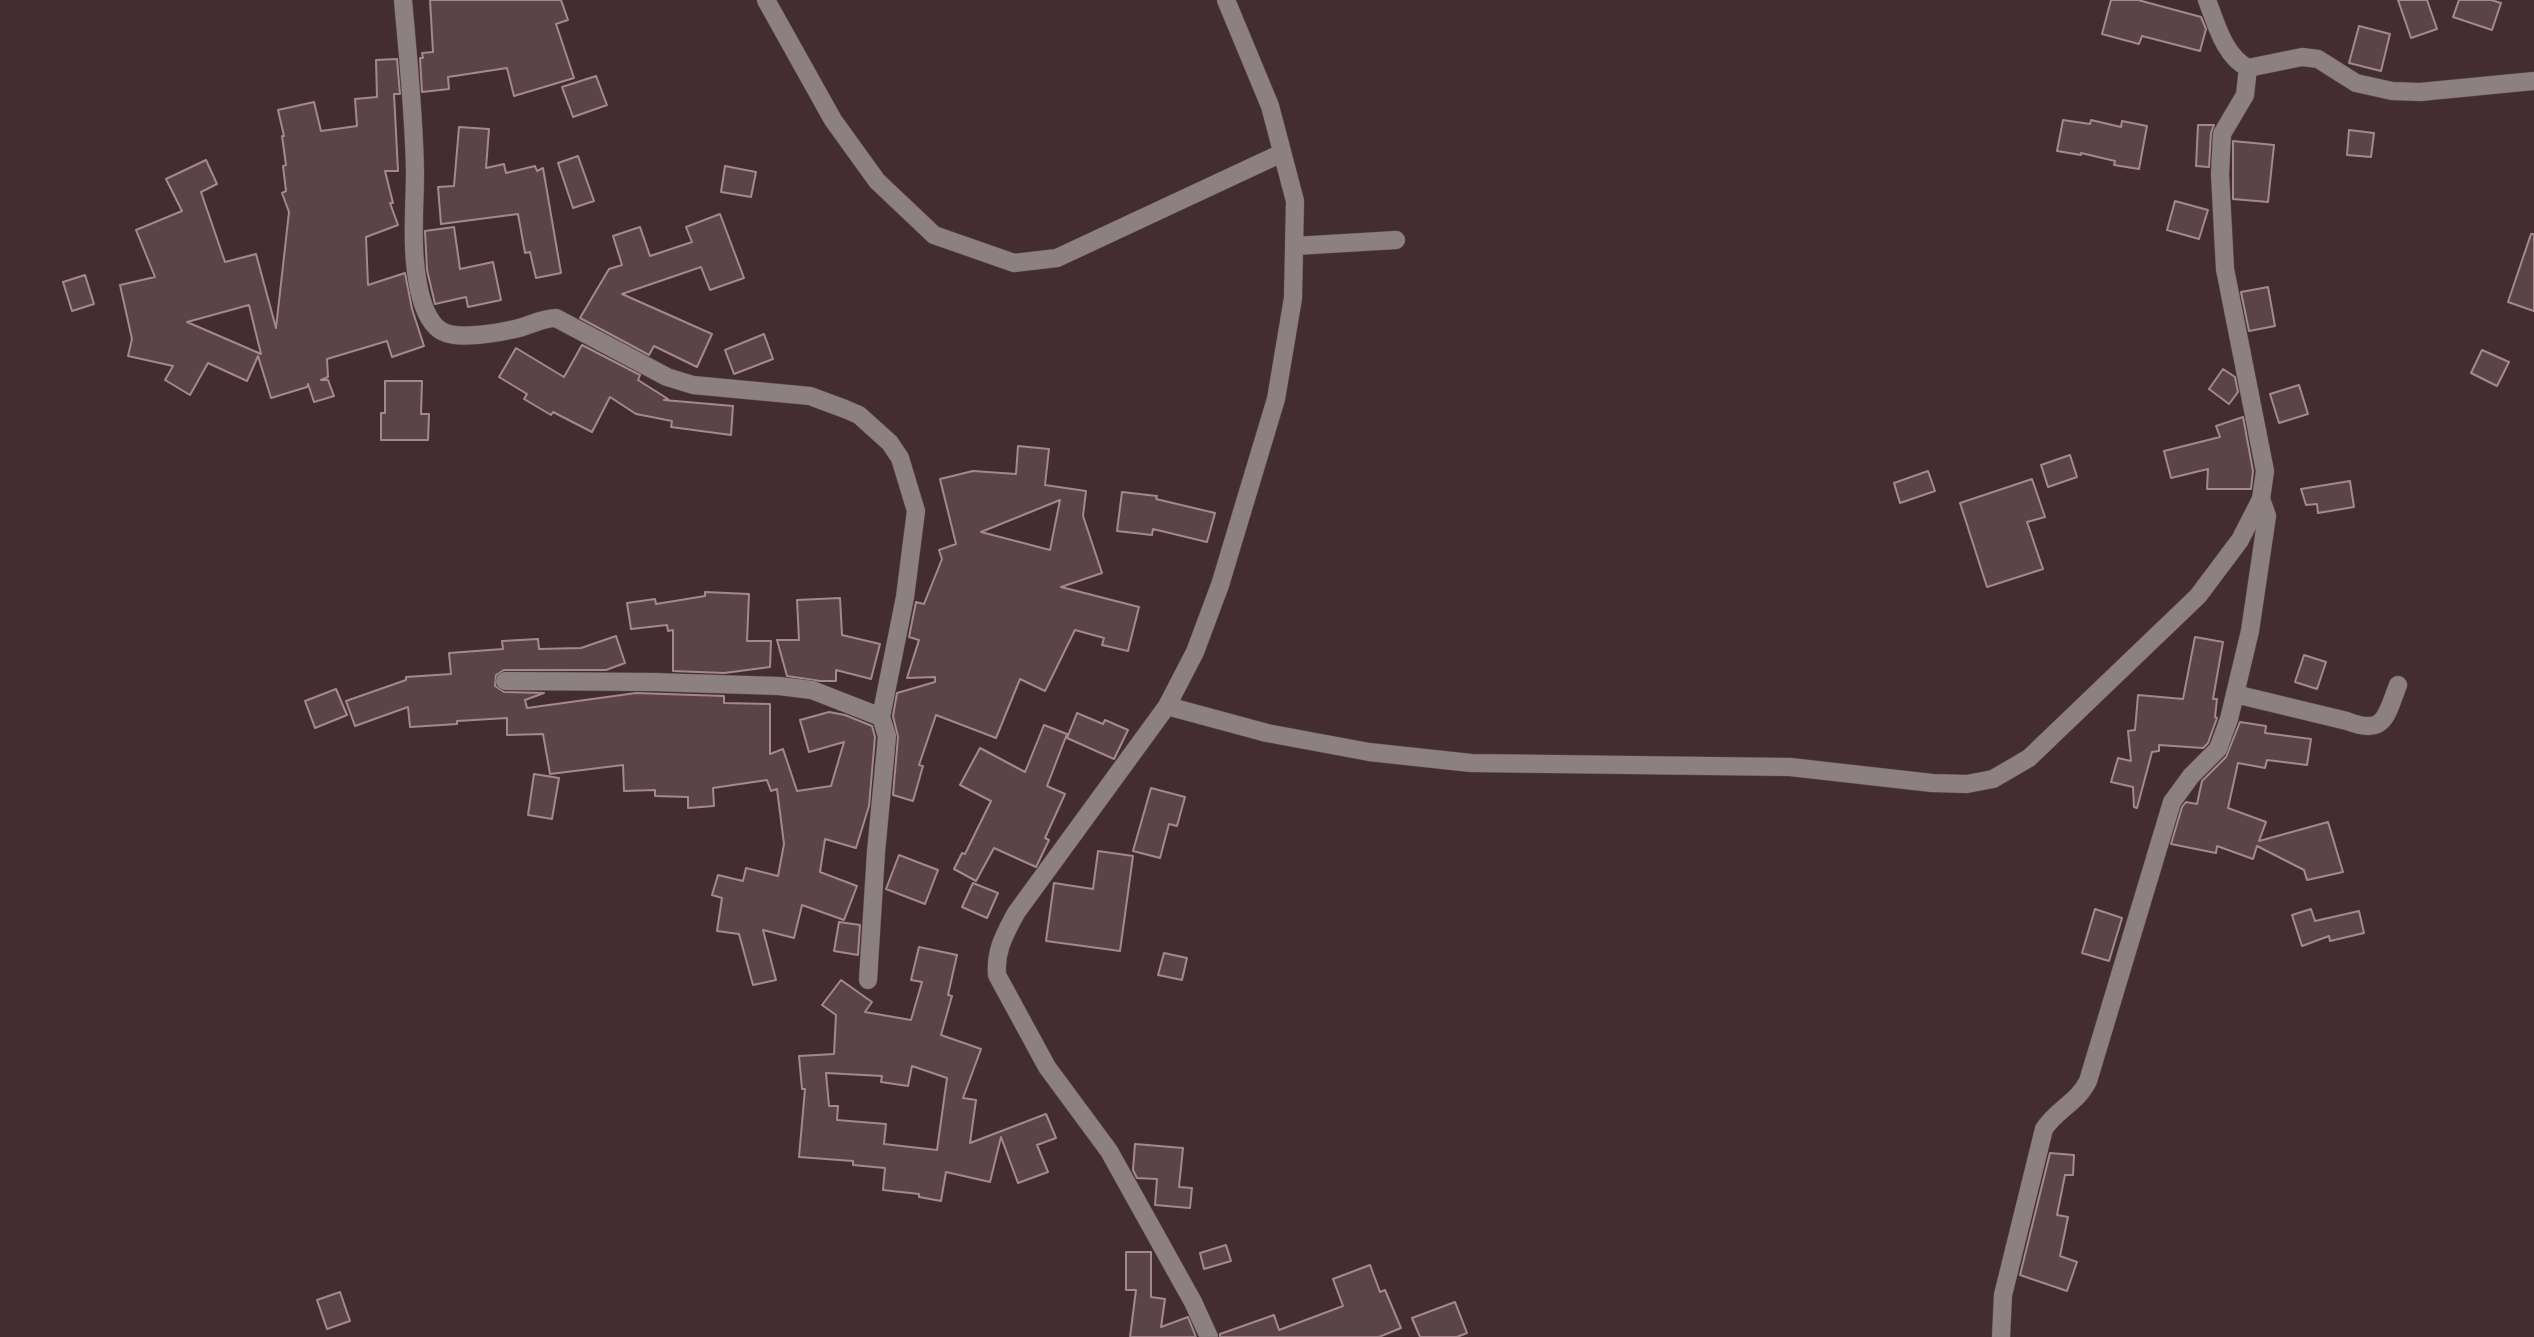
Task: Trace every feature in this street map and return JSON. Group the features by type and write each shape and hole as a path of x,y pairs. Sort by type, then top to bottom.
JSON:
{"street":[{"path":"403,0 411,82 415,262 421,296 430,320 437,328 453,335 479,334 515,329 556,318 667,377 693,385 810,396 845,409 859,415 890,443 900,458 916,511 905,597 881,717 887,736 868,980"},
{"path":"766,0 833,120 877,181 934,234 1014,263 1057,258 1282,153"},
{"path":"1209,1337 1193,1302 1109,1151 1047,1067 997,975 996,962 1002,939 1016,913 1167,706 1195,652 1220,585 1276,399 1293,299 1294,201 1270,106 1226,0"},
{"path":"2207,0 2225,43 2237,62 2248,68 2302,57 2318,59 2356,83 2392,91 2420,92 2534,81"},
{"path":"1167,706 1267,733 1369,752 1471,762 1790,767 1932,783 1967,784 1993,779 2029,758 2198,596 2240,540 2261,499 2265,471 2225,269 2220,174 2222,134 2245,95 2248,68"},
{"path":"1295,246 1396,240"},
{"path":"2001,1337 2003,1295 2044,1129 2048,1122 2081,1094 2088,1081 2172,802 2191,775 2218,749 2250,631 2267,516 2261,499"},
{"path":"505,681 779,686 812,690 881,717"},
{"path":"2235,694 2363,727 2376,725 2384,720 2398,685"}],"building":[{"path":"430,0 561,0 568,20 556,24 574,78 514,96 507,68 448,77 449,89 422,92 420,58 423,58 422,53 433,52"},
{"path":"2111,0 2138,0 2201,17 2206,29 2200,51 2142,36 2139,44 2102,34"},
{"path":"2398,0 2427,0 2437,29 2411,38"},
{"path":"2459,0 2491,0 2501,3 2492,30 2453,17"},
{"path":"2359,26 2390,34 2381,71 2349,63"},
{"path":"397,59 400,94 394,94 398,171 385,171 393,203 390,203 398,225 366,237 368,285 405,273 412,309 424,346 392,357 387,341 327,359 328,377 321,380 328,380 334,396 314,402 308,384 307,387 271,398 258,356 247,381 208,363 190,395 165,380 173,366 128,356 132,339 120,285 155,277 136,230 182,211 166,179 206,160 217,184 201,192 225,262 256,254 276,328 289,212 282,193 286,191 283,166 286,165 284,136 278,110 314,102 321,131 357,126 355,99 377,97 376,60","holes":["249,305 261,354 187,322"]},
{"path":"596,76 607,105 573,117 562,87"},
{"path":"2063,120 2090,124 2091,120 2121,127 2122,121 2147,126 2139,169 2114,165 2115,161 2081,153 2057,151"},
{"path":"2198,125 2214,125 2209,167 2196,166"},
{"path":"459,127 489,129 486,168 504,164 506,173 535,166 537,171 543,168 561,273 536,278 530,252 525,253 518,214 441,224 438,187 454,186"},
{"path":"2349,130 2374,133 2371,157 2347,155"},
{"path":"2233,141 2274,145 2268,202 2233,199"},
{"path":"578,156 594,201 573,208 558,163"},
{"path":"725,166 756,172 751,197 721,192"},
{"path":"2175,201 2208,210 2199,239 2167,230"},
{"path":"720,214 744,278 710,290 701,267 622,294 712,334 697,367 654,346 649,355 580,318 609,269 622,265 613,236 640,227 650,256 692,242 686,227"},
{"path":"454,227 460,269 493,262 501,300 468,307 466,297 435,304 427,270 425,231"},
{"path":"2531,234 2534,234 2534,311 2508,302"},
{"path":"85,275 94,304 72,311 63,282"},
{"path":"2268,287 2275,326 2249,331 2241,292"},
{"path":"764,334 773,359 734,374 725,350"},
{"path":"582,345 640,375 638,380 668,399 664,400 733,406 731,435 671,427 672,421 636,414 610,397 592,432 553,412 551,415 524,399 527,394 499,377 516,348 564,377"},
{"path":"2482,350 2509,362 2497,386 2471,373"},
{"path":"2223,369 2235,377 2238,392 2229,404 2209,389"},
{"path":"385,381 422,381 421,414 429,414 428,440 381,440 381,413 385,413"},
{"path":"2299,385 2308,414 2279,423 2270,394"},
{"path":"2243,417 2253,471 2251,489 2207,489 2208,469 2171,478 2164,451 2220,437 2216,426"},
{"path":"1018,446 1049,449 1045,485 1086,491 1083,516 1102,573 1061,587 1139,607 1128,651 1102,645 1104,638 1075,630 1045,691 1020,679 996,738 936,715 919,765 923,766 913,801 893,795 898,737 893,716 897,693 935,682 935,677 907,678 919,640 909,637 916,602 924,604 942,559 939,550 956,544 940,479 973,471 1016,474","holes":["1060,500 1050,550 981,532"]},
{"path":"2070,455 2077,477 2048,487 2041,465"},
{"path":"1928,471 1935,491 1900,503 1894,483"},
{"path":"2032,479 2045,517 2027,522 2043,569 1987,587 1960,503"},
{"path":"2350,481 2354,507 2318,513 2317,504 2306,505 2301,489"},
{"path":"1122,492 1157,496 1156,499 1215,513 1207,542 1153,529 1152,535 1117,531"},
{"path":"705,592 749,594 747,641 771,641 770,667 724,673 673,671 673,630 668,631 667,625 631,629 627,603 655,599 656,604 705,596"},
{"path":"840,598 842,635 880,644 871,679 836,670 836,681 787,676 777,640 799,640 797,600"},
{"path":"616,636 625,663 606,670 504,670 496,675 495,686 504,692 544,693 525,700 527,708 636,693 724,696 724,703 770,704 770,754 783,749 797,791 831,786 844,742 809,752 800,720 829,712 845,715 872,726 875,737 869,806 856,848 825,839 820,872 857,886 844,920 802,905 794,938 763,930 776,980 753,985 739,934 717,931 722,898 712,895 718,875 743,881 746,868 778,876 784,844 777,789 771,791 767,780 713,788 714,806 688,808 688,797 655,796 655,790 624,791 623,765 550,774 543,734 507,735 507,718 410,727 408,707 355,726 346,701 406,680 406,677 451,674 449,653 503,649 502,641 538,639 539,649 581,648"},
{"path":"2195,637 2223,642 2213,699 2217,699 2217,718 2208,743 2203,748 2159,745 2159,751 2152,752 2137,808 2134,807 2133,787 2111,782 2118,758 2131,761 2128,731 2135,730 2138,695 2183,699"},
{"path":"2304,655 2326,662 2317,689 2295,682"},
{"path":"336,689 347,715 315,728 305,701"},
{"path":"1077,713 1103,724 1105,720 1128,730 1114,759 1067,738"},
{"path":"2240,722 2266,726 2265,733 2311,739 2307,765 2267,760 2265,768 2238,763 2228,808 2266,822 2259,841 2328,822 2343,872 2307,880 2304,870 2257,846 2253,859 2217,846 2216,853 2171,844 2182,807 2186,802 2197,804 2202,781 2226,757"},
{"path":"1044,725 1067,734 1047,786 1065,794 1045,838 1049,840 1036,867 994,848 976,881 954,869 962,853 965,854 991,801 960,785 980,748 1025,772"},
{"path":"534,774 559,778 552,819 528,815"},
{"path":"1151,788 1185,797 1177,826 1169,824 1160,858 1133,851"},
{"path":"1098,851 1133,856 1120,951 1046,941 1054,883 1093,889"},
{"path":"899,855 938,870 925,904 886,889"},
{"path":"973,883 998,893 987,918 962,907"},
{"path":"2095,909 2122,918 2109,961 2082,953"},
{"path":"2311,909 2315,921 2359,911 2364,933 2330,941 2329,936 2302,946 2292,915"},
{"path":"839,922 860,925 858,955 834,951"},
{"path":"919,947 957,955 948,995 952,996 941,1035 981,1049 963,1098 976,1100 970,1143 1046,1114 1056,1138 1037,1145 1048,1172 1018,1183 1001,1137 990,1182 946,1172 941,1201 919,1197 919,1194 883,1190 885,1168 853,1165 853,1161 799,1157 805,1089 802,1089 799,1056 834,1054 836,1015 822,1005 841,980 872,1002 865,1012 911,1020 922,982 911,980","holes":["912,1066 947,1078 937,1150 884,1144 886,1124 837,1120 838,1106 829,1106 826,1073 882,1076 881,1082 908,1086"]},
{"path":"1164,953 1187,958 1182,980 1158,975"},
{"path":"1135,1144 1183,1148 1179,1187 1192,1188 1190,1208 1155,1205 1157,1179 1137,1178 1133,1170"},
{"path":"2050,1153 2074,1155 2073,1175 2065,1175 2057,1215 2068,1217 2060,1256 2077,1262 2067,1291 2020,1275"},
{"path":"1226,1245 1231,1261 1204,1269 1200,1253"},
{"path":"1126,1252 1151,1252 1151,1297 1165,1299 1161,1327 1188,1317 1196,1337 1130,1337 1136,1290 1126,1290"},
{"path":"1370,1265 1380,1292 1385,1290 1401,1328 1379,1337 1220,1337 1220,1334 1274,1315 1279,1330 1343,1306 1333,1279"},
{"path":"340,1292 350,1321 327,1329 317,1300"},
{"path":"1455,1302 1467,1333 1457,1337 1420,1337 1412,1318"}]}
